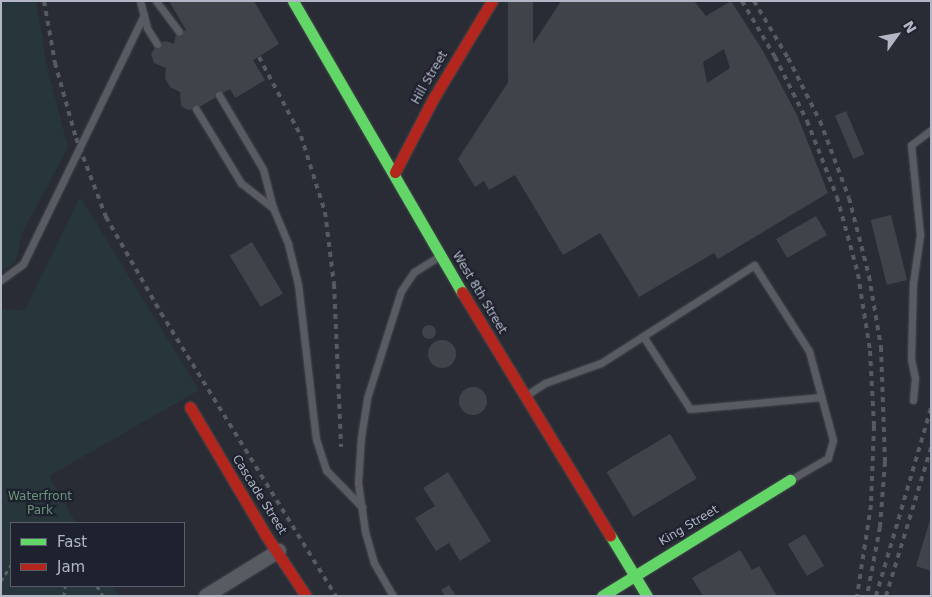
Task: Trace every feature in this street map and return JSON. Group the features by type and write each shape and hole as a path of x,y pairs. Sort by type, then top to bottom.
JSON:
{"street":[{"name":"West 8th Street","path":"293,1 395,172 440,256 647,596"},
{"name":"Hill Street","path":"395,172 433,99 492,1"},
{"name":"Cascade Street","path":"190,407 265,534 279,551 306,596"},
{"name":"King Street","path":"602,596 790,480"},
{"path":"206,596 279,551"}],"lane":[{"path":"140,1 156,44"},
{"path":"156,1 179,31"},
{"path":"1,280 23,264 144,15"},
{"path":"218,96 263,169 273,208 288,244 298,284 316,439 326,470 362,507"},
{"path":"196,109 241,183 273,208"},
{"path":"914,400 915,378 911,359 913,283 920,235 911,145 931,130"},
{"path":"393,596 374,563 362,507 358,482 361,437 367,398 382,344 401,291 414,272 440,256"},
{"path":"525,396 545,383 601,363 754,264 809,350 833,440 828,458 790,480"},
{"path":"643,336 690,409 822,397"}],"path":[{"path":"1,581 10,567"}],"green space":[{"path":"1,1 36,1 48,71 68,147 22,233 16,261 1,272"},
{"name":"Waterfront Park","path":"80,197 199,390 49,476 75,522 10,522 10,587 114,587 119,596 1,596 1,309 25,310"}],"building":[{"path":"169,1 254,1 279,44 253,60 265,80 235,98 230,89 196,109 188,110 181,106 180,92 170,87 165,78 166,68 154,63 151,54 158,43 166,41 174,44 176,34 186,30"},
{"path":"508,1 533,1 533,156 508,156"},
{"path":"561,1 694,1 706,16 731,1 763,51 797,115 828,193 718,259 714,253 639,297 600,233 563,255 515,175 489,190 484,181 475,187 458,159","holes":["724,49 730,68 707,83 703,62"]},
{"path":"846,111 864,154 853,159 835,116"},
{"path":"891,215 907,280 887,285 871,220"},
{"path":"816,216 827,235 787,258 776,239"},
{"path":"252,242 283,293 261,307 230,255"},
{"path":"426,325 432,325 436,332 432,339 426,339 422,335 422,329"},
{"path":"442,340 452,344 456,354 452,364 442,368 432,364 428,354 432,344"},
{"path":"473,387 483,391 487,401 483,411 473,415 463,411 459,401 463,391"},
{"path":"670,434 697,479 633,517 607,472"},
{"path":"448,472 491,541 460,561 449,543 436,551 415,518 435,506 423,488"},
{"path":"931,520 931,571 916,566"},
{"path":"805,534 824,566 807,576 788,544"},
{"path":"740,550 752,570 759,566 777,596 703,596 692,578"},
{"path":"449,585 456,596 445,596 441,590"}],"railway":[{"path":"44,1 55,63 76,138 106,217 161,313 336,596"},
{"path":"742,1 775,57 807,121 837,197 858,274 870,351 874,426 871,505 857,596"},
{"path":"754,1 788,58 820,121 849,198 869,276 881,347 885,462 880,527 867,596"},
{"path":"259,57 301,136 325,212 334,284 341,447"},
{"path":"876,596 931,408"},
{"path":"886,596 931,448"}],"traffic: fast":[{"path":"293,1 462,292"},
{"path":"602,596 790,480"},
{"path":"610,535 647,596"}],"traffic: jam":[{"path":"395,172 433,99 492,1"},
{"path":"462,292 610,535"},
{"path":"190,407 265,534 306,596"}]}
